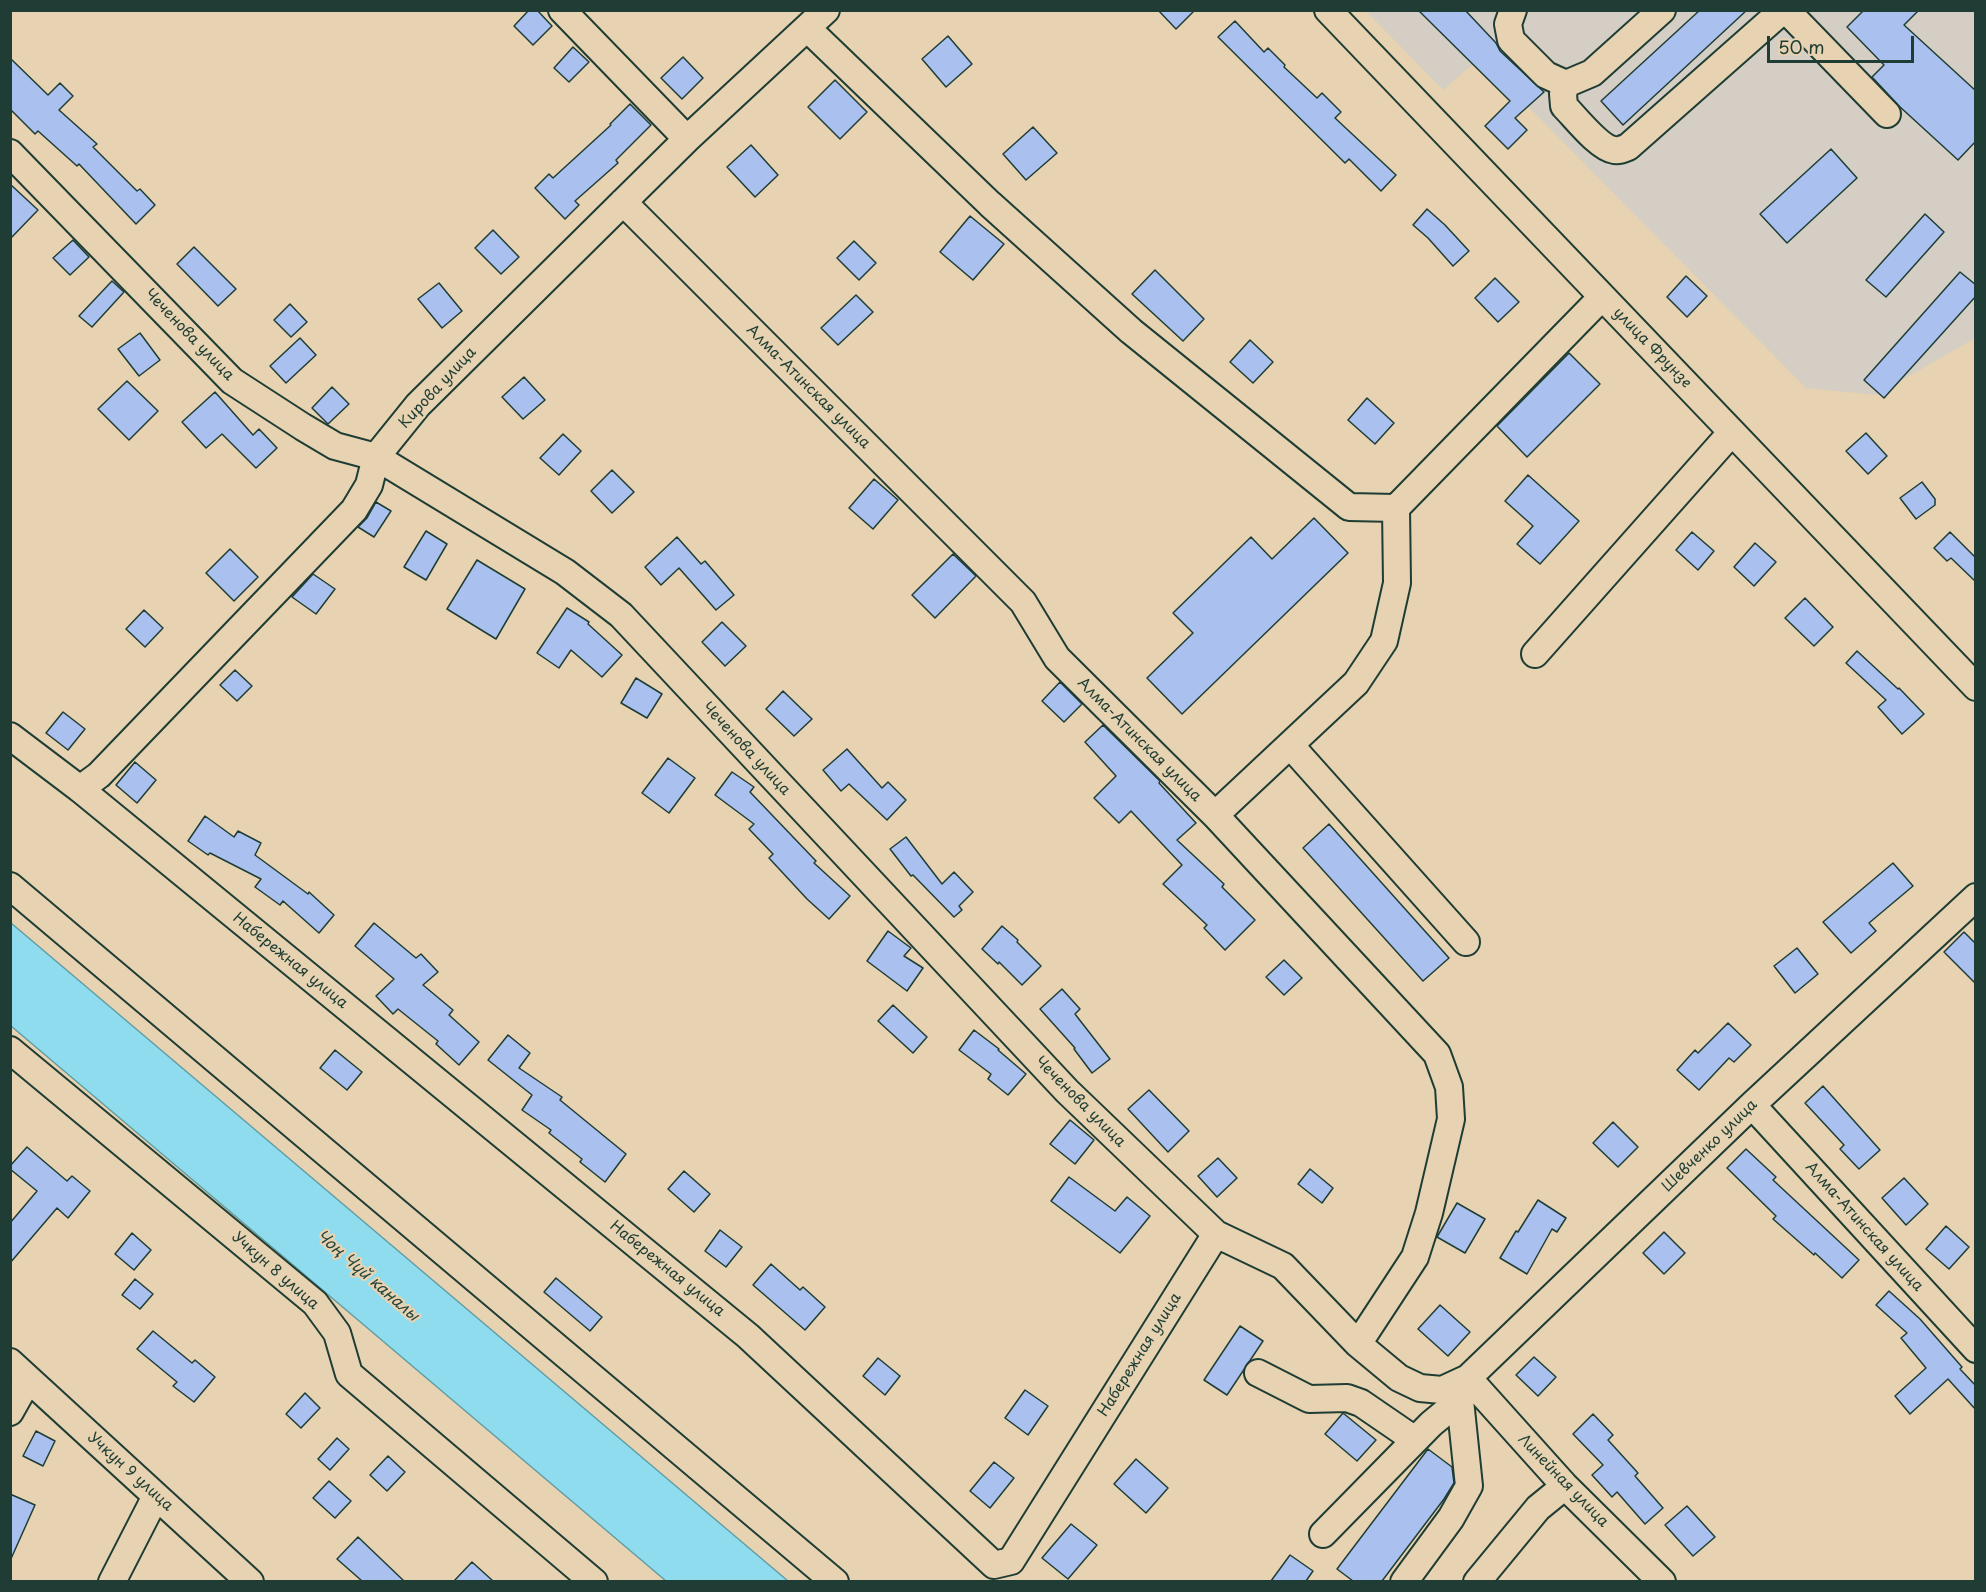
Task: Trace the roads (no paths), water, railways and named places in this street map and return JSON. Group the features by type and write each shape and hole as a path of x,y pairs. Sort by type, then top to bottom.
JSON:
{"street":[{"path":"562,10 687,139"},
{"name":"Кирова улица","path":"80,789 99,775 354,510 369,485 376,457 418,405 687,139 826,10"},
{"name":"улица Фрунзе","path":"1328,10 1976,687"},
{"path":"1513,10 1508,24 1511,40 1546,75 1566,84 1592,73 1662,10"},
{"path":"1566,84 1563,94 1564,106 1604,147 1620,150 1628,147 1785,10 1887,114"},
{"path":"807,28 990,204 1131,331 1349,507 1396,508"},
{"name":"Чеченова улица","path":"10,153 232,381 335,446 376,457 565,572 621,615 1067,1091 1216,1234 1283,1266 1358,1344 1399,1378 1420,1388 1458,1387"},
{"name":"Алма-Атинская улица","path":"623,202 1023,602 1058,658 1215,815 1437,1054 1449,1087 1451,1119 1429,1213 1415,1257 1358,1344"},
{"path":"1215,815 1356,683 1384,641 1397,583 1396,508 1602,297"},
{"path":"1535,654 1732,432"},
{"name":"Набережная улица","path":"10,736 80,789 748,1336 994,1565 1011,1561 1216,1234"},
{"path":"1290,745 1466,942"},
{"path":"10,886 835,1581"},
{"name":"Шевченко улица","path":"1323,1534 1431,1424 1458,1387 1752,1105 1976,897"},
{"name":"Учкун 8 улица","path":"10,1050 315,1303 337,1333 349,1374 594,1581"},
{"name":"Алма-Атинская улица","path":"1752,1105 1976,1349"},
{"path":"10,1412 19,1371"},
{"name":"Учкун 9 улица","path":"19,1371 250,1581"},
{"path":"1258,1373 1309,1399 1347,1398 1361,1403 1415,1440"},
{"path":"1404,1581 1451,1518 1469,1486 1458,1387"},
{"name":"Линейная улица","path":"1458,1387 1565,1486 1662,1581"},
{"path":"1477,1581 1538,1508 1565,1486"},
{"path":"112,1581 156,1496"}],"water":[{"name":"Чоң Чүй каналы","path":"11,923 788,1581 666,1581 11,1026"}]}
